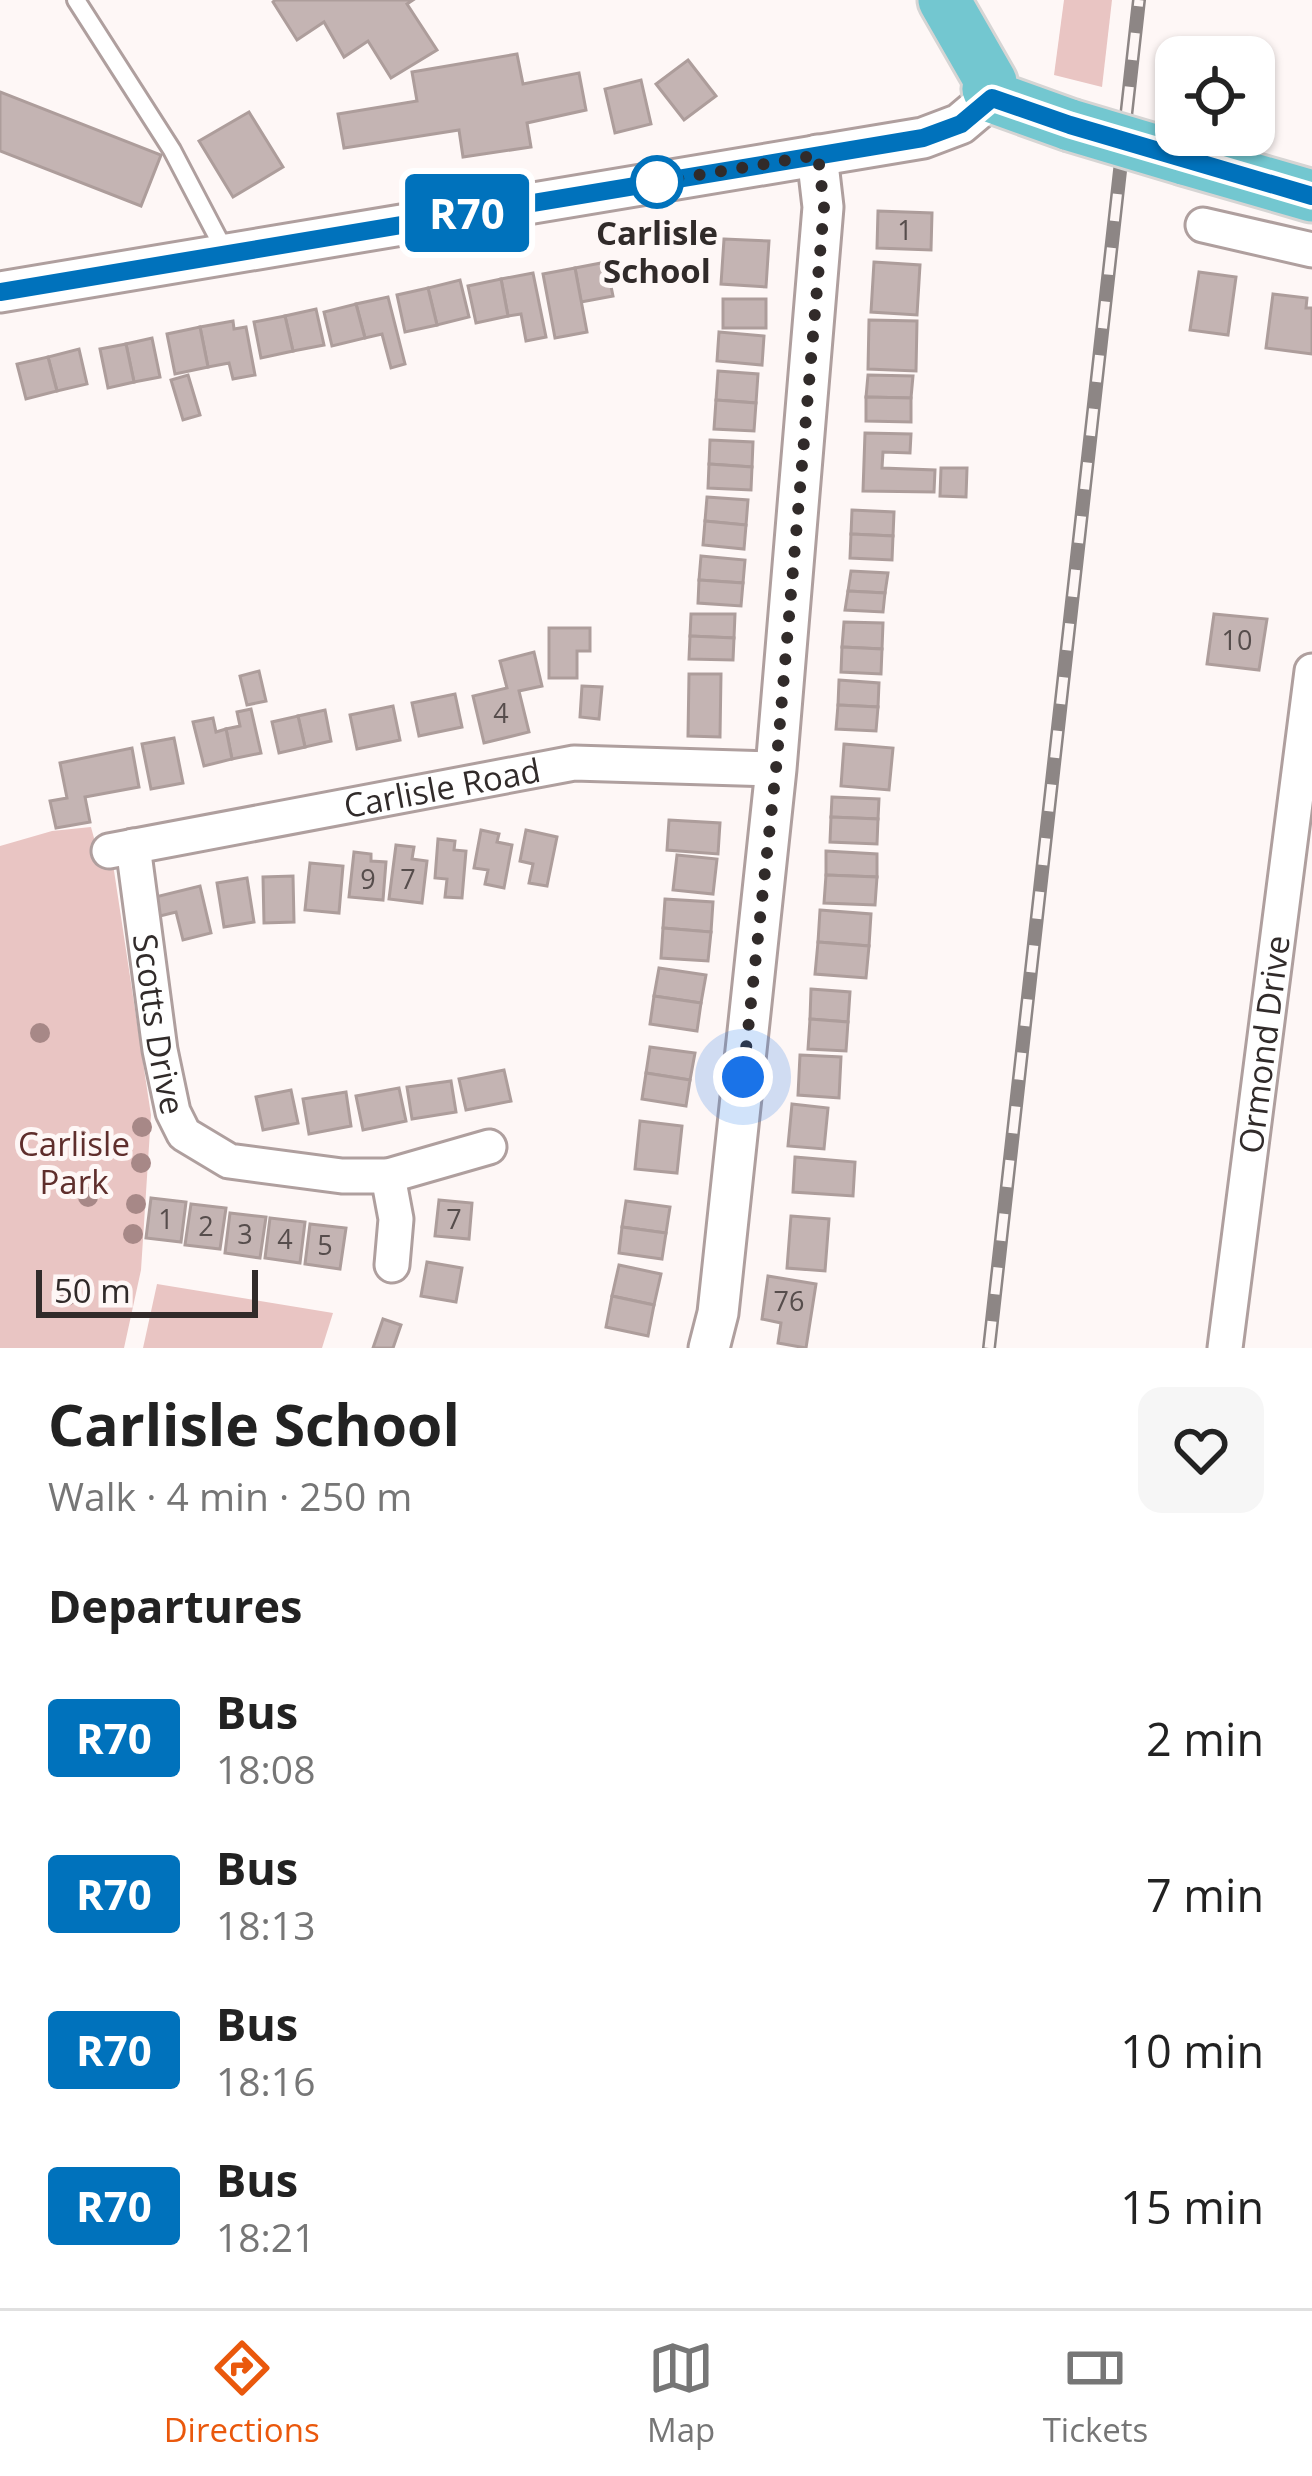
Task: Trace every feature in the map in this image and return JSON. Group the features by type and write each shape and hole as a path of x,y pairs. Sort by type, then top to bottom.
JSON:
{"main road":[{"path":"944,0 995,93 1070,125 1312,196"}],"street":[{"path":"0,292 923,138 961,124 995,93"},
{"path":"709,1348 718,1313 776,769 824,207 818,155"},
{"path":"1203,225 1312,250"},
{"name":"Ormond Drive","path":"1225,1348 1312,671"},
{"name":"Carlisle Road","path":"121,848 574,763 776,769"},
{"name":"Scotts Drive","path":"121,848 173,1112 184,1134 229,1161 342,1175 388,1176 489,1147"},
{"path":"388,1176 396,1219 392,1264"}],"lane":[{"path":"76,0 172,150 228,255"}],"green space":[{"path":"1064,0 1112,0 1102,87 1054,75"},
{"name":"Carlisle Park","path":"91,827 101,864 113,864 151,1115 141,1270 124,1348 0,1348 0,846 52,831"},
{"path":"157,1284 333,1313 322,1348 143,1348"}],"building":[{"path":"275,0 413,0 407,4 437,50 391,78 368,41 344,57 324,22 297,40"},
{"path":"517,54 523,84 579,73 586,110 527,123 531,147 463,157 459,130 344,148 338,114 417,101 412,72"},
{"path":"688,60 716,96 684,120 656,84"},
{"path":"641,80 651,124 615,133 605,89"},
{"path":"0,92 161,155 141,206 0,151"},
{"path":"249,112 283,167 233,197 199,141"},
{"path":"878,211 932,213 931,250 877,248"},
{"path":"724,239 769,241 766,287 721,284"},
{"path":"606,262 613,296 581,302 575,268"},
{"path":"874,262 920,265 917,315 871,312"},
{"path":"575,268 587,332 555,338 543,274"},
{"path":"1199,272 1236,277 1228,335 1190,330"},
{"path":"533,273 546,337 526,341 521,314 508,316 501,279"},
{"path":"501,279 508,316 476,323 468,286"},
{"path":"460,280 469,317 437,325 428,288"},
{"path":"428,288 437,325 405,332 397,295"},
{"path":"1273,294 1307,298 1306,308 1312,308 1312,354 1266,348"},
{"path":"388,297 405,364 391,368 382,334 365,338 356,304"},
{"path":"723,299 766,299 766,328 723,328"},
{"path":"356,304 365,338 332,346 324,312"},
{"path":"316,309 324,345 293,351 285,316"},
{"path":"285,316 293,351 261,358 254,322"},
{"path":"869,320 917,321 916,371 868,369"},
{"path":"233,321 234,329 246,327 255,375 233,379 229,363 208,367 200,327"},
{"path":"200,327 208,367 175,374 167,334"},
{"path":"719,332 764,336 762,365 717,361"},
{"path":"152,338 160,377 134,382 126,344"},
{"path":"126,344 134,382 108,388 100,349"},
{"path":"79,349 87,384 57,391 48,357"},
{"path":"48,357 57,391 26,399 17,364"},
{"path":"718,371 758,374 756,403 716,400"},
{"path":"188,375 200,415 183,420 171,380"},
{"path":"868,375 913,376 911,398 866,397"},
{"path":"866,397 911,398 911,422 866,421"},
{"path":"716,400 756,403 754,431 714,429"},
{"path":"865,433 911,434 910,453 883,452 882,468 935,470 934,492 863,491"},
{"path":"710,440 753,442 752,467 709,464"},
{"path":"709,464 752,467 751,490 708,488"},
{"path":"941,468 967,468 966,497 940,496"},
{"path":"707,497 748,500 746,525 705,521"},
{"path":"852,510 894,512 893,536 851,534"},
{"path":"705,521 746,525 744,549 703,545"},
{"path":"851,534 893,536 892,560 850,558"},
{"path":"701,556 745,560 743,583 699,580"},
{"path":"851,571 888,573 885,593 848,591"},
{"path":"699,580 743,583 741,606 698,603"},
{"path":"848,591 885,593 883,612 845,610"},
{"path":"691,614 735,614 734,638 690,636"},
{"path":"1214,614 1267,619 1259,670 1207,664"},
{"path":"844,622 883,623 882,649 842,647"},
{"path":"549,628 590,628 590,651 577,651 577,678 549,678"},
{"path":"690,636 734,638 733,660 689,659"},
{"path":"842,647 882,649 881,674 841,672"},
{"path":"534,652 542,686 519,691 529,732 484,743 473,696 507,688 500,661"},
{"path":"259,671 266,701 247,705 240,676"},
{"path":"689,674 721,674 720,737 688,736"},
{"path":"839,680 879,683 878,707 838,705"},
{"path":"582,686 602,687 599,719 580,717"},
{"path":"455,694 462,727 419,736 412,703"},
{"path":"838,705 878,707 876,731 836,729"},
{"path":"393,706 400,740 357,749 350,715"},
{"path":"251,709 261,753 232,759 226,729 240,726 237,712"},
{"path":"325,710 331,741 305,747 298,716"},
{"path":"298,716 305,747 279,753 272,722"},
{"path":"213,718 216,732 226,729 232,759 204,766 193,722"},
{"path":"174,738 183,783 151,789 142,744"},
{"path":"844,744 893,748 889,790 841,786"},
{"path":"132,748 139,787 85,797 90,822 56,828 50,801 67,798 60,763"},
{"path":"832,797 879,799 878,819 831,817"},
{"path":"831,817 878,819 877,844 830,842"},
{"path":"669,820 720,823 718,854 667,850"},
{"path":"481,830 499,834 497,842 512,845 504,888 485,884 488,870 474,868"},
{"path":"526,830 557,837 547,886 529,883 533,864 520,861"},
{"path":"438,839 455,841 454,850 466,851 462,898 445,897 447,879 435,878"},
{"path":"396,845 414,847 412,859 427,861 422,903 389,899"},
{"path":"826,851 877,854 877,877 826,875"},
{"path":"354,852 386,862 383,900 349,897"},
{"path":"677,855 717,859 713,894 673,890"},
{"path":"310,863 343,866 339,913 305,910"},
{"path":"826,875 877,877 875,905 824,903"},
{"path":"293,876 294,922 264,923 263,877"},
{"path":"247,878 254,922 224,927 217,883"},
{"path":"200,886 211,933 183,940 176,912 152,918 147,899"},
{"path":"665,899 713,902 711,932 663,928"},
{"path":"820,910 871,914 869,946 818,942"},
{"path":"663,928 711,932 708,961 661,958"},
{"path":"818,942 869,946 866,978 815,974"},
{"path":"659,968 706,975 701,1003 654,996"},
{"path":"811,989 850,992 848,1022 810,1019"},
{"path":"654,996 701,1003 697,1031 650,1024"},
{"path":"810,1019 848,1022 846,1051 808,1049"},
{"path":"650,1047 695,1053 690,1080 646,1073"},
{"path":"800,1055 841,1057 839,1098 798,1095"},
{"path":"504,1070 511,1101 466,1110 459,1079"},
{"path":"646,1073 690,1080 686,1106 642,1099"},
{"path":"451,1081 456,1112 412,1119 407,1087"},
{"path":"399,1088 406,1121 363,1130 356,1096"},
{"path":"291,1090 298,1123 263,1130 256,1097"},
{"path":"346,1092 351,1126 309,1134 303,1099"},
{"path":"792,1104 828,1108 824,1149 788,1146"},
{"path":"640,1121 682,1126 677,1173 635,1169"},
{"path":"795,1157 855,1162 853,1196 793,1192"},
{"path":"151,1198 186,1202 181,1242 146,1238"},
{"path":"439,1200 472,1203 469,1239 435,1236"},
{"path":"626,1201 670,1207 666,1233 622,1227"},
{"path":"191,1204 226,1208 220,1249 185,1245"},
{"path":"230,1213 266,1217 260,1258 225,1253"},
{"path":"791,1216 829,1219 825,1271 787,1268"},
{"path":"270,1218 305,1222 300,1263 265,1258"},
{"path":"310,1224 346,1228 340,1269 305,1264"},
{"path":"622,1227 666,1233 662,1259 619,1253"},
{"path":"427,1262 462,1268 456,1302 421,1296"},
{"path":"619,1265 661,1274 654,1305 612,1296"},
{"path":"768,1276 816,1284 806,1348 778,1343 781,1323 762,1319"},
{"path":"612,1296 654,1305 648,1336 606,1327"},
{"path":"383,1319 401,1325 393,1348 373,1348"}],"railway":[{"path":"989,1348 1139,0"}],"bus line":[{"name":"R70","path":"0,292 923,138 961,124 992,98 1312,196"}],"place":[{"name":"Carlisle School","path":"657,182"}],"route":[{"path":"657,182 818,155 824,207 776,769 743,1077"}]}
